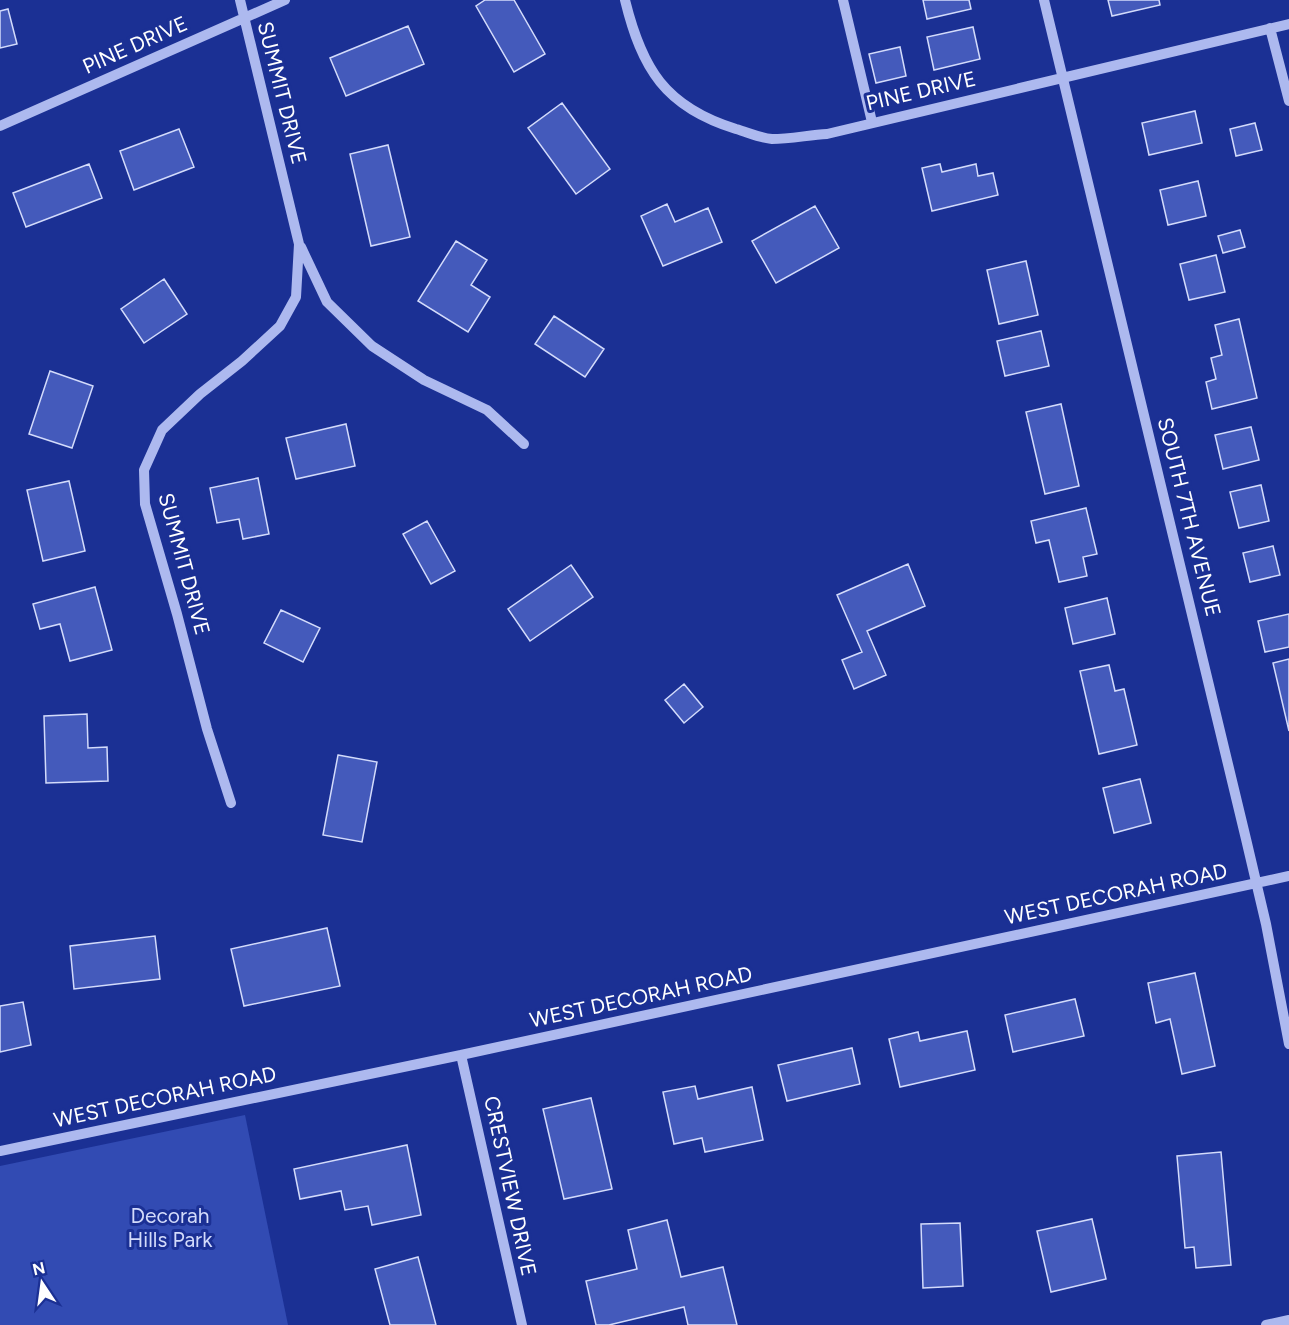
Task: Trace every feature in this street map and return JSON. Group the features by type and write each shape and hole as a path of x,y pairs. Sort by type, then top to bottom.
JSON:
{"street":[{"name":"SUMMIT DRIVE","path":"231,803 207,729 145,504 144,470 162,430 200,394 242,362 280,326 296,297 299,244 240,0"},
{"name":"PINE DRIVE","path":"0,126 285,0"},
{"name":"PINE DRIVE","path":"625,0 635,40 651,70 674,97 717,123 770,139 827,134 1289,24"},
{"path":"843,0 872,122"},
{"name":"SOUTH 7TH AVENUE","path":"1044,0 1256,884 1289,1044"},
{"path":"1270,28 1289,101"},
{"path":"299,244 327,302 372,346 423,380 487,410 524,444"},
{"name":"WEST DECORAH ROAD","path":"0,1151 462,1055 1289,876"},
{"name":"CRESTVIEW DRIVE","path":"462,1055 522,1325"},
{"path":"1266,1325 1289,1320"}],"green space":[{"name":"Decorah Hills Park","path":"245,1115 288,1325 0,1325 0,1166"}],"building":[{"path":"485,0 514,0 545,54 514,72 476,6"},
{"path":"923,0 969,0 971,9 927,19"},
{"path":"1108,0 1159,0 1160,5 1112,16"},
{"path":"8,9 17,44 0,48 0,11"},
{"path":"408,26 424,64 346,96 330,58"},
{"path":"973,27 980,59 934,70 927,37"},
{"path":"900,47 906,76 876,83 869,54"},
{"path":"562,103 610,169 576,194 528,128"},
{"path":"1195,111 1202,143 1149,155 1142,123"},
{"path":"1255,123 1262,150 1236,156 1230,129"},
{"path":"179,129 194,167 134,190 120,151"},
{"path":"388,145 410,237 371,246 350,154"},
{"path":"89,164 102,198 26,227 13,193"},
{"path":"940,164 942,172 976,164 978,176 993,173 998,195 932,211 922,168"},
{"path":"1198,181 1206,216 1168,225 1160,190"},
{"path":"667,204 675,222 708,208 722,242 663,266 641,216"},
{"path":"815,206 839,248 776,283 752,241"},
{"path":"1240,230 1245,247 1223,253 1218,236"},
{"path":"456,241 487,260 471,285 490,297 468,332 418,301"},
{"path":"1216,255 1225,292 1189,300 1180,264"},
{"path":"1026,261 1038,315 999,324 987,270"},
{"path":"164,279 187,314 144,343 121,309"},
{"path":"554,316 604,349 585,377 535,344"},
{"path":"1239,319 1257,398 1212,409 1206,382 1216,379 1211,358 1222,355 1215,325"},
{"path":"1041,331 1049,366 1005,376 997,341"},
{"path":"50,371 93,386 72,448 29,434"},
{"path":"1061,404 1079,486 1045,494 1026,412"},
{"path":"346,424 355,466 296,479 286,438"},
{"path":"1251,427 1259,460 1223,469 1215,435"},
{"path":"258,478 269,534 243,539 239,519 217,523 210,488"},
{"path":"69,481 85,551 43,561 27,490"},
{"path":"1261,485 1269,521 1239,528 1230,492"},
{"path":"1086,508 1097,554 1083,557 1087,576 1059,582 1049,540 1036,543 1031,521"},
{"path":"427,521 455,571 431,584 403,534"},
{"path":"1273,546 1280,575 1250,582 1243,553"},
{"path":"908,564 925,606 867,631 886,675 854,689 842,660 862,652 837,595"},
{"path":"571,565 593,597 530,641 508,609"},
{"path":"95,587 112,650 70,661 60,624 40,629 33,604"},
{"path":"1107,598 1115,634 1073,644 1065,608"},
{"path":"281,610 320,628 303,662 264,643"},
{"path":"1289,614 1289,647 1265,652 1258,621"},
{"path":"1289,659 1289,731 1273,663"},
{"path":"1109,665 1115,691 1124,689 1137,745 1099,754 1080,671"},
{"path":"684,684 703,707 684,723 665,700"},
{"path":"87,714 88,748 107,747 108,781 46,783 44,716"},
{"path":"338,755 377,762 362,842 323,835"},
{"path":"1140,779 1151,823 1114,833 1103,788"},
{"path":"327,928 340,986 244,1006 231,949"},
{"path":"155,936 160,979 74,989 70,946"},
{"path":"1195,973 1215,1066 1182,1074 1170,1019 1156,1023 1148,983"},
{"path":"1075,999 1084,1036 1013,1052 1005,1015"},
{"path":"23,1002 31,1045 0,1052 0,1006"},
{"path":"967,1031 975,1070 900,1087 889,1039 918,1032 920,1041"},
{"path":"852,1048 860,1084 787,1101 778,1065"},
{"path":"695,1086 698,1099 752,1087 763,1140 705,1152 702,1138 674,1144 663,1092"},
{"path":"591,1098 612,1189 564,1199 543,1109"},
{"path":"407,1145 421,1215 372,1225 368,1206 345,1210 341,1191 300,1199 294,1169"},
{"path":"1221,1152 1231,1265 1196,1268 1194,1247 1185,1248 1177,1156"},
{"path":"1092,1219 1106,1279 1051,1292 1037,1231"},
{"path":"667,1220 681,1277 723,1267 737,1325 688,1325 684,1307 609,1325 596,1325 586,1281 637,1269 628,1230"},
{"path":"960,1223 963,1286 923,1288 921,1224"},
{"path":"418,1257 436,1325 390,1325 375,1269"}]}
